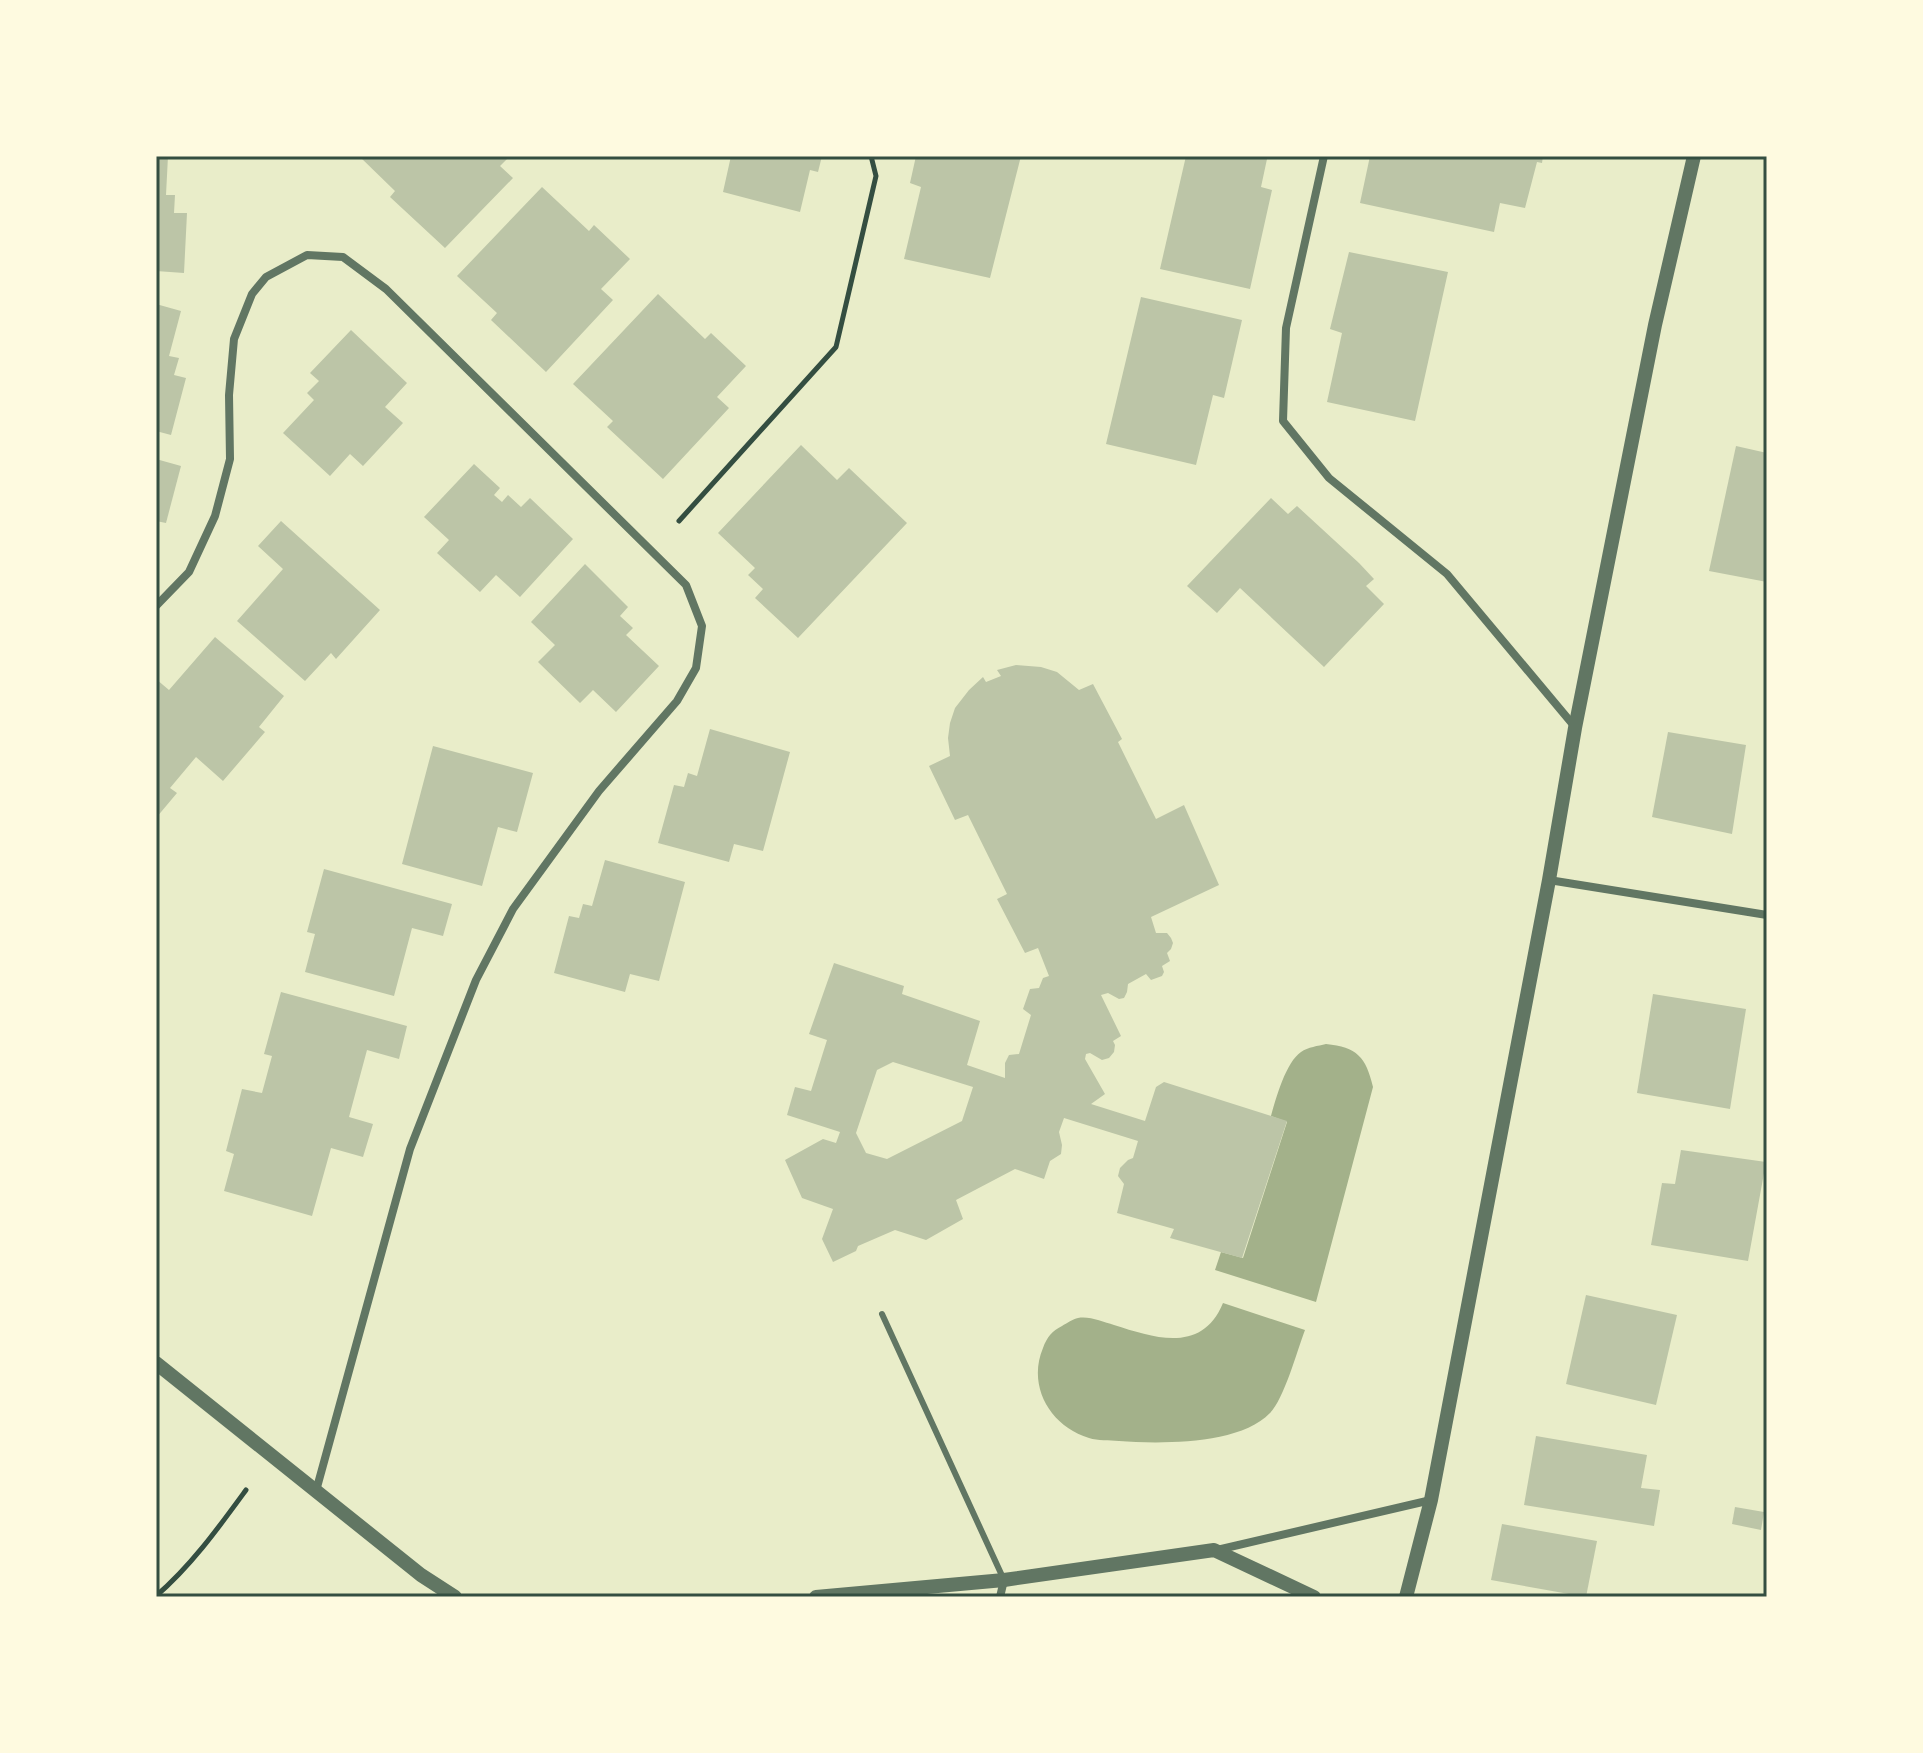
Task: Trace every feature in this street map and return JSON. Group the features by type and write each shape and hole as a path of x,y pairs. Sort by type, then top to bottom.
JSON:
{"street":[{"path":"1324,156 1286,328 1283,421 1329,478 1447,574 1575,728"},
{"path":"1406,1597 1431,1500 1575,728 1655,325 1694,156"},
{"path":"156,606 189,572 215,516 230,459 229,395 234,339 252,294 266,277 307,255 343,257 386,289 686,585 702,626 696,668 677,701 599,791 513,909 476,980 410,1149 316,1491"},
{"path":"1549,880 1767,915"},
{"path":"156,1363 421,1575 455,1597"},
{"path":"816,1597 1004,1580 1214,1550 1431,1500"},
{"path":"1214,1550 1314,1597"},
{"path":"1000,1597 1004,1580"}],"lane":[{"path":"882,1314 1004,1580"}],"path":[{"path":"652,551 836,347 876,176 871,156"},
{"path":"156,1596 171,1583 224,1520 272,1455"}],"shaded area":[{"path":"1326,1044 1358,1055 1367,1068 1373,1087 1316,1302 1215,1270 1221,1252 1243,1258 1287,1122 1271,1116 1286,1072 1301,1052"},
{"path":"1223,1303 1305,1330 1280,1397 1270,1413 1257,1424 1220,1437 1198,1440 1100,1440 1075,1432 1063,1424 1045,1403 1038,1376 1043,1348 1053,1332 1070,1321 1092,1319 1145,1334 1176,1338 1203,1330"}],"building":[{"path":"156,156 168,156 166,195 175,195 174,213 187,213 184,273 156,271"},
{"path":"359,156 510,156 500,166 513,178 445,248 390,197 395,191"},
{"path":"731,156 822,156 818,172 810,170 800,212 723,192"},
{"path":"916,156 1021,156 990,278 904,259 921,187 910,183"},
{"path":"1186,156 1254,156 1267,159 1261,187 1272,190 1250,289 1160,269"},
{"path":"1370,156 1543,156 1542,163 1537,162 1525,208 1500,203 1494,232 1360,203"},
{"path":"542,187 589,231 594,225 630,259 601,289 613,300 546,372 491,320 497,313 457,276"},
{"path":"1349,252 1448,272 1415,421 1327,402 1342,333 1330,329"},
{"path":"658,294 705,339 711,333 746,366 717,397 729,408 663,479 607,427 613,421 573,384"},
{"path":"1141,297 1242,320 1224,398 1213,395 1196,465 1106,444"},
{"path":"156,304 181,311 169,356 179,358 174,375 186,378 171,435 156,431"},
{"path":"351,330 407,383 385,407 403,423 363,466 350,454 330,476 283,433 314,400 307,393 319,381 310,373"},
{"path":"801,445 837,480 849,468 907,523 798,638 755,598 763,589 748,575 755,568 718,533"},
{"path":"1736,446 1767,453 1767,582 1709,571"},
{"path":"156,459 181,466 166,523 156,521"},
{"path":"474,464 500,488 494,495 502,502 508,495 521,507 530,498 573,539 520,597 496,575 480,592 437,553 449,540 424,517"},
{"path":"1271,498 1288,514 1297,506 1359,563 1374,579 1366,586 1384,604 1324,667 1240,588 1217,613 1187,586"},
{"path":"281,521 380,610 336,659 331,653 305,681 237,621 283,569 258,546"},
{"path":"585,564 628,607 620,616 633,628 626,635 659,666 616,712 593,690 580,703 538,662 555,645 531,622"},
{"path":"215,637 284,696 259,727 265,732 223,781 196,757 170,788 177,793 156,818 156,679 169,690"},
{"path":"1016,665 1041,667 1057,672 1079,690 1093,684 1122,739 1118,742 1156,819 1184,805 1219,885 1151,917 1156,933 1167,933 1171,938 1173,943 1167,953 1170,961 1162,966 1162,976 1151,980 1146,974 1128,984 1124,998 1119,999 1108,993 1101,995 1121,1036 1113,1041 1114,1052 1109,1058 1102,1060 1090,1053 1086,1054 1085,1059 1105,1094 1091,1104 1145,1121 1156,1087 1164,1082 1287,1121 1242,1258 1170,1238 1174,1229 1117,1213 1124,1184 1118,1176 1120,1168 1133,1158 1138,1141 1064,1118 1059,1132 1061,1154 1050,1161 1044,1179 1015,1169 956,1200 963,1219 926,1240 895,1230 858,1246 856,1251 833,1262 822,1239 833,1209 802,1198 785,1160 823,1139 836,1143 840,1132 787,1115 795,1087 811,1091 827,1040 809,1034 834,963 904,986 902,994 980,1021 967,1065 1005,1078 1005,1063 1009,1055 1019,1054 1031,1015 1023,1009 1030,989 1039,988 1043,978 1049,976 1038,948 1025,953 997,899 1007,894 968,815 955,820 929,766 950,756 948,738 955,708 983,677 986,682 1001,676 997,670","holes":["893,1062 973,1087 962,1121 887,1159 866,1153 856,1133 877,1070"]},
{"path":"710,729 790,752 763,851 734,844 729,862 658,843 674,785 684,787 688,773 697,776"},
{"path":"1668,732 1746,745 1732,834 1652,817"},
{"path":"433,746 533,773 517,832 498,827 482,886 402,864"},
{"path":"605,860 685,882 659,981 630,974 625,992 554,973 569,916 579,918 583,904 592,906"},
{"path":"324,869 452,904 443,936 412,928 394,996 305,972 315,934 307,932"},
{"path":"281,992 407,1026 399,1059 367,1050 349,1117 373,1124 363,1157 331,1148 312,1216 224,1191 234,1154 226,1151 242,1089 262,1093 272,1056 264,1054"},
{"path":"1653,994 1746,1009 1730,1109 1637,1093"},
{"path":"1681,1150 1766,1162 1748,1261 1651,1245 1662,1183 1675,1184"},
{"path":"1586,1295 1677,1315 1656,1405 1566,1384"},
{"path":"1536,1436 1647,1455 1641,1488 1660,1490 1654,1526 1524,1505"},
{"path":"1735,1507 1764,1512 1761,1530 1732,1524"},
{"path":"1502,1524 1597,1541 1586,1597 1491,1580"}]}
